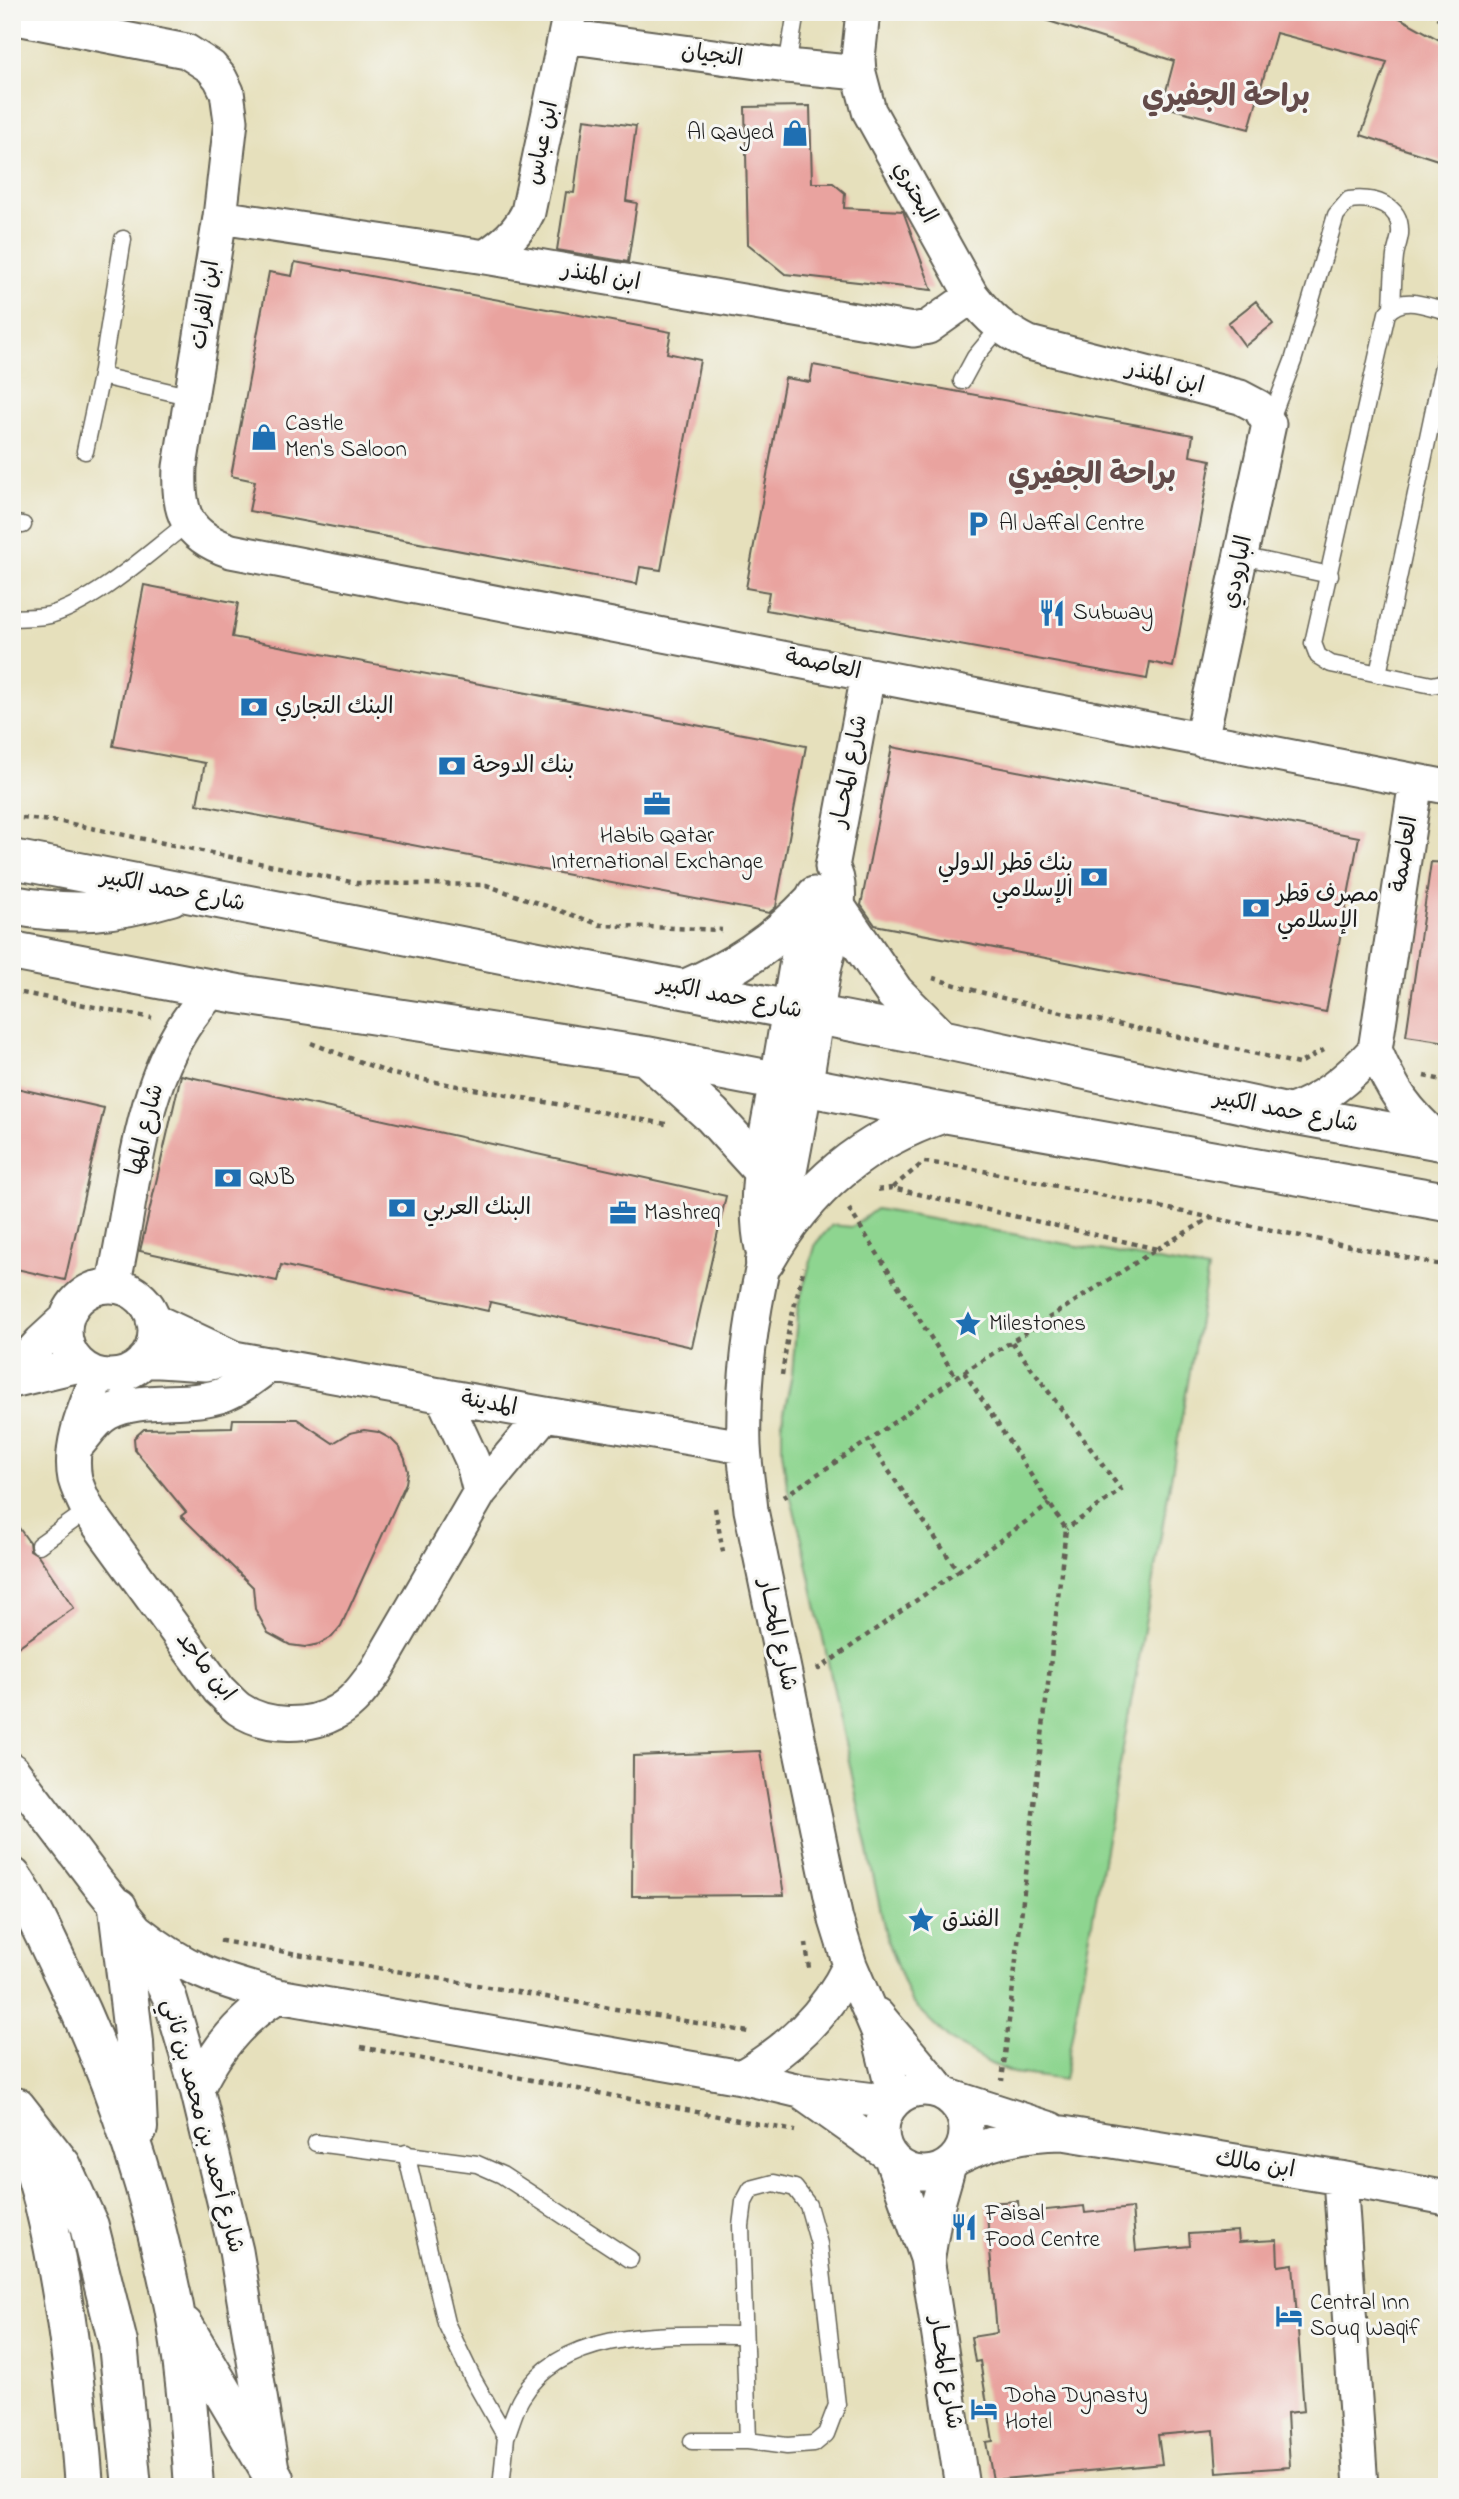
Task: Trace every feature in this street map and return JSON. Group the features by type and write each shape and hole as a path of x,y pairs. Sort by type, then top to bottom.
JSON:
{"main road":[{"name":"شارع حمد الكبير","path":"12,859 941,1039 1286,1113 1443,1142"},
{"path":"12,905 86,913 134,907 179,893"},
{"path":"685,989 743,962 824,906 902,1001 941,1039"},
{"path":"12,951 213,989 646,1056 944,1113 1447,1202"},
{"path":"646,1056 712,1115 762,1170"},
{"path":"765,1261 791,1218 824,1182 866,1148 917,1122 944,1113"},
{"path":"12,1877 24,1894 75,1999 106,2071 139,2168 174,2309 189,2415 194,2487"},
{"path":"127,1919 139,2168"},
{"path":"14,2104 44,2205 57,2273 78,2403 84,2487"},
{"path":"14,2104 62,2166 74,2188 92,2237 118,2343 132,2487"},
{"path":"174,2309 274,2482"}],"street":[{"name":"البحتري","path":"863,12 859,73 869,111 972,296 1000,327 1030,343"},
{"name":"ابن الفرات","path":"12,17 186,51 211,67 220,78 230,106 231,121 220,217 180,467 179,498 188,523"},
{"name":"النجيان","path":"567,24 788,66 859,73"},
{"name":"ابن عباس","path":"485,257 511,237 528,212 567,24"},
{"name":"ابن المنذر","path":"220,217 485,257 914,330 928,327 972,296"},
{"name":"ابن المنذر","path":"1030,343 1240,397 1264,415"},
{"name":"البارودي","path":"1201,740 1241,556 1264,415"},
{"name":"العاصمة","path":"188,523 207,542 231,551 1431,784 1375,1051"},
{"name":"شارع المحــار","path":"868,675 832,867 821,877 824,906 791,1084 784,1198 765,1261 748,1371 744,1447 751,1510 834,1906 850,1965 878,2031 894,2101"},
{"name":"شارع المها","path":"113,1286 137,1161 155,1088 168,1051 183,1024 213,989"},
{"path":"1286,1113 1310,1105 1333,1089 1375,1051 1390,1085 1412,1116 1443,1142"},
{"name":"شارع المحــار","path":"765,1261 758,1232 762,1170 791,1084"},
{"path":"12,1374 66,1319 83,1294 98,1287 113,1286 131,1291 145,1303 153,1320 153,1341 144,1360 131,1371 115,1376 89,1370 12,1381"},
{"path":"66,1319 65,1336 70,1353 89,1370"},
{"name":"المدينة","path":"153,1320 234,1358 744,1447"},
{"name":"المدينة","path":"144,1360 205,1364 234,1358"},
{"path":"76,1446 105,1414 116,1409 193,1401 227,1394 271,1364"},
{"name":"ابن ماجد","path":"89,1370 76,1446 75,1476 88,1510 219,1690 239,1709 267,1722 294,1723 318,1719 339,1710 357,1695 376,1671 480,1492 545,1414"},
{"path":"442,1395 472,1460 480,1492"},
{"name":"شارع أحمد بن محمد بن ثاني","path":"12,1770 127,1919 170,1997 197,2089 236,2251 274,2482"},
{"path":"127,1919 161,1950 189,1967 218,1980 278,1996 741,2077 800,2091 894,2101"},
{"path":"741,2077 785,2049 804,2031 840,1985 850,1965"},
{"path":"197,2089 226,2041 252,2015 278,1996"},
{"name":"شارع المحــار","path":"866,2003 946,2094"},
{"path":"800,2091 889,2155 899,2166 919,2173 929,2173 953,2161 966,2137 963,2114 946,2094 931,2088 905,2092 894,2101 882,2121 881,2132 889,2155"},
{"name":"ابن مالك","path":"946,2094 1063,2133 1447,2198"},
{"name":"ابن مالك","path":"953,2161 995,2142 1021,2135 1063,2133"},
{"name":"شارع المحــار","path":"889,2155 927,2258 962,2487"},
{"name":"شارع المحــار","path":"927,2258 935,2214 953,2161"},
{"path":"1340,2178 1361,2487"}],"lane":[{"path":"788,66 796,12"},
{"path":"1264,415 1293,361 1336,215 1349,200 1365,198 1382,201 1396,216 1400,233 1395,257 1392,307"},
{"path":"85,451 101,376 123,239"},
{"path":"1447,311 1409,301 1392,307 1387,313 1313,643 1323,661 1331,664 1432,685 1447,682"},
{"path":"962,382 975,357 1000,327"},
{"path":"1378,674 1447,347"},
{"path":"101,376 192,397"},
{"path":"12,618 47,616 72,607 112,581 188,523"},
{"path":"1241,556 1330,575"},
{"path":"39,1545 88,1510"},
{"path":"316,2143 477,2164 502,2175 630,2259"},
{"path":"406,2153 446,2323 473,2379 506,2437"},
{"path":"692,2441 747,2441 787,2446 814,2444 826,2434 837,2405 819,2244 808,2205 795,2188 774,2183 751,2189 744,2202 741,2226 747,2441"},
{"path":"501,2487 506,2437 521,2397 544,2370 576,2350 646,2335 744,2335"}],"path":[{"path":"1428,12 1447,23"},
{"path":"12,817 75,825 356,883 486,885 601,925 723,930"},
{"path":"874,966 887,965 976,992 1063,1013 1215,1043 1298,1063 1343,1041 1375,1051"},
{"path":"12,991 183,1024"},
{"path":"307,1041 392,1074 678,1126"},
{"path":"892,1188 924,1162 964,1167 1214,1216 1447,1266"},
{"path":"873,1190 892,1188 1157,1248"},
{"path":"846,1203 956,1377"},
{"path":"782,1497 868,1441 956,1377 1157,1248 1214,1216"},
{"path":"782,1380 789,1328 808,1255"},
{"path":"1012,1342 1121,1490 1066,1529"},
{"path":"964,1372 1066,1529 1002,2082"},
{"path":"868,1441 958,1571"},
{"path":"781,1484 784,1510"},
{"path":"715,1503 726,1569"},
{"path":"816,1657 819,1669 1050,1504"},
{"path":"803,1932 810,1974"},
{"path":"221,1951 222,1941 731,2030 752,2031"},
{"path":"360,2047 804,2133"},
{"path":"993,2079 1012,2084"}],"green space":[{"path":"876,1209 1208,1270 1064,2080 1013,2073 991,2064 950,2040 911,2002 887,1941 802,1539 787,1485 782,1451 782,1422 792,1374 798,1306 816,1243 832,1225 852,1227"}],"building":[{"path":"1040,12 1389,12 1447,44 1447,163 1361,135 1387,62 1276,33 1249,129 1162,106 1174,61 1039,18"},
{"path":"810,106 812,183 833,183 845,193 844,208 903,211 932,290 785,274 748,244 745,107"},
{"path":"584,119 636,126 626,201 637,203 628,262 557,250 566,192 574,193"},
{"path":"295,262 671,332 667,353 700,360 661,570 640,567 637,584 249,511 255,481 231,476 269,272 292,276"},
{"path":"1256,301 1273,324 1245,346 1228,323"},
{"name":"Al Jaffal Centre","path":"813,365 1193,435 1190,456 1211,460 1173,667 1150,662 1147,679 766,610 769,592 746,588 785,378 810,382"},
{"path":"144,585 238,603 232,637 806,746 776,907 769,913 197,804 205,763 113,746"},
{"path":"892,747 1359,837 1326,1012 875,925 861,905"},
{"path":"1431,862 1447,863 1447,1042 1406,1036"},
{"path":"181,1075 726,1196 692,1347 490,1302 488,1311 281,1265 277,1281 140,1251"},
{"path":"12,1087 104,1108 65,1280 12,1268"},
{"path":"233,1419 297,1419 333,1443 350,1433 364,1430 378,1432 400,1448 405,1459 408,1471 406,1483 341,1626 332,1637 319,1644 305,1647 290,1645 268,1633 255,1609 253,1587 181,1516 186,1512 135,1450 134,1438 144,1429 232,1427"},
{"path":"12,1518 29,1542 30,1550 38,1555 74,1608 12,1651"},
{"path":"760,1751 784,1895 632,1896 633,1756"},
{"path":"1018,2201 1019,2213 1084,2206 1085,2213 1132,2208 1136,2251 1190,2246 1189,2234 1238,2231 1239,2242 1277,2240 1278,2266 1293,2264 1304,2411 1287,2413 1290,2467 1217,2472 1214,2430 1158,2435 1162,2464 993,2480 986,2442 993,2441 980,2361 975,2362 971,2337 997,2333 986,2203"}],"place":[{"name":"Al Qayed","path":"795,133"},
{"name":"Castle Men's Saloon","path":"264,437"},
{"name":"Al Jaffal Centre","path":"978,524"},
{"name":"Subway","path":"1052,613"},
{"name":"البنك التجاري","path":"254,707"},
{"name":"بنك الدوحة","path":"452,766"},
{"name":"Habib Qatar International Exchange","path":"657,804"},
{"name":"بنك قطر الدولي الإسلامي","path":"1094,877"},
{"name":"مصرف قطر الإسلامي","path":"1256,908"},
{"name":"QNB","path":"228,1178"},
{"name":"البنك العربي","path":"402,1208"},
{"name":"Mashreq","path":"623,1213"},
{"name":"Milestones","path":"968,1324"},
{"name":"الفندق","path":"921,1920"},
{"name":"Faisal Food Centre","path":"964,2227"},
{"name":"Central Inn Souq Waqif","path":"1289,2316"},
{"name":"Doha Dynasty Hotel","path":"984,2409"}],"district":[{"name":"براحة الجفيري","path":"1226,98"},
{"name":"براحة الجفيري","path":"1092,476"}]}
